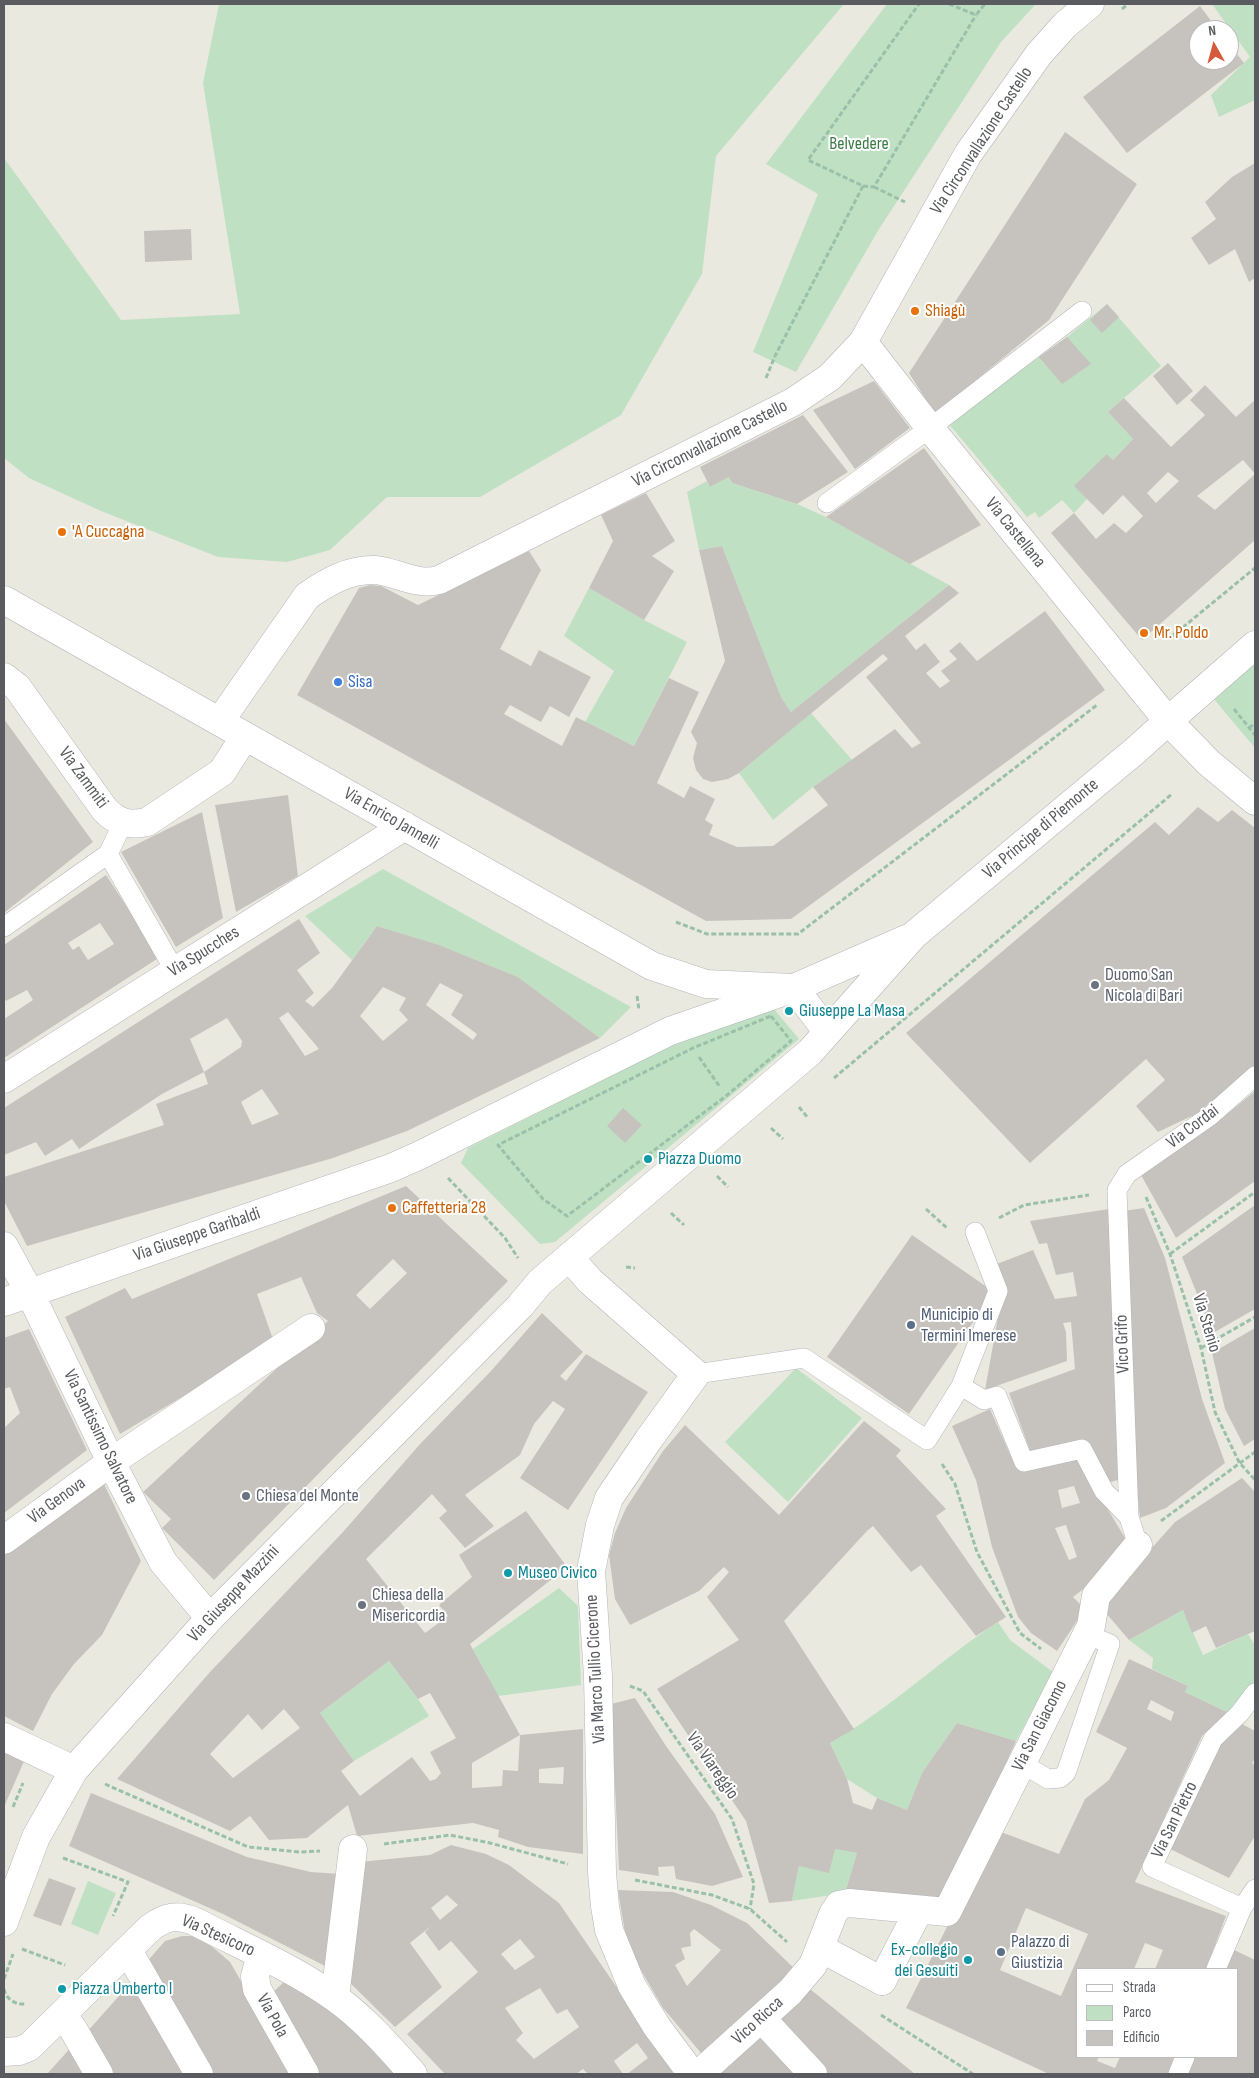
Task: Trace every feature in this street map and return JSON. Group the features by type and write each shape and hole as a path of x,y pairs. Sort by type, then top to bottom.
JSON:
{"street":[{"name":"Via Circonvallazione Castello","path":"220,721 307,596 327,581 354,572 375,570 419,582 439,580 793,402 830,377 864,342 934,214 978,139 1039,54 1065,26 1090,4"},
{"name":"Via Castellana","path":"864,342 930,428 1168,721 1209,763 1255,801"},
{"name":"Via Enrico Jannelli","path":"4,600 652,966 706,984 794,988"},
{"path":"1168,721 1255,645"},
{"name":"Via Zammiti","path":"4,677 17,687 105,810 113,818 123,823 147,822 222,772 245,736"},
{"name":"Via Principe di Piemonte","path":"914,935 1168,721"},
{"name":"Via Spucches","path":"4,1079 405,826"},
{"name":"Via Giuseppe Garibaldi","path":"4,1302 391,1168 427,1152 670,1031 794,988 914,935"},
{"name":"Via Giuseppe Mazzini","path":"4,1922 36,1837 74,1770 210,1618 270,1555 520,1306 540,1282 810,1052 914,935"},
{"path":"794,988 827,1031"},
{"name":"Via Santissimo Salvatore","path":"4,1246 30,1293 111,1462 163,1562 210,1618"},
{"path":"569,1257 590,1281 696,1374"},
{"name":"Via Genova","path":"4,1540 111,1462 311,1328"},
{"name":"Via Marco Tullio Cicerone","path":"692,2074 657,2027 632,1986 610,1930 604,1906 598,1676 591,1571 600,1525 609,1498 696,1374"},
{"name":"Via San Giacomo","path":"919,1910 947,1912 1091,1626 1096,1596 1138,1545"},
{"path":"4,1737 74,1770"},
{"path":"335,1997 353,1849"},
{"name":"Vico Ricca","path":"699,2074 790,1992 817,1956 833,1914 839,1905 849,1903 919,1910"},
{"path":"817,1956 882,1981 919,1910"},
{"name":"Via Stesicoro","path":"4,2052 20,2051 29,2047 161,1920 174,1916 186,1917 299,1975 335,1997 372,2029 413,2074"},
{"path":"126,1952 134,1961 200,2074"},
{"name":"Via Pola","path":"261,1955 255,1976 257,1989 305,2074"},
{"path":"62,2015 73,2029 99,2074"},
{"path":"762,2019 813,2074"}],"lane":[{"path":"827,503 930,428 1082,311"},
{"path":"4,927 108,854 123,823"},
{"path":"108,854 175,971"},
{"name":"Via Cordai","path":"1127,1174 1210,1116 1255,1076"},
{"path":"1117,1190 1127,1174"},
{"name":"Vico Grifo","path":"1117,1190 1130,1517 1138,1545"},
{"path":"696,1374 804,1358 927,1440 961,1386 998,1291 975,1232"},
{"path":"961,1386 984,1400 997,1396 1024,1462 1082,1449 1104,1491 1130,1517"},
{"path":"1021,1764 1048,1779 1060,1778 1066,1773 1110,1644 1098,1639"},
{"name":"Via San Pietro","path":"1242,1908 1152,1868 1213,1739 1240,1713 1255,1693"},
{"path":"1216,1968 1242,1908 1255,1889"},
{"path":"1178,2074 1185,2058"}],"path":[{"path":"907,202 874,187 863,186 808,160 920,4"},
{"path":"953,4 976,15"},
{"path":"874,187 976,15 985,4"},
{"path":"775,356 863,186"},
{"path":"1171,637 1255,568"},
{"path":"676,922 707,934 798,934 1098,705"},
{"path":"1233,710 1255,735"},
{"path":"1249,728 1255,723"},
{"path":"884,1037 1172,794"},
{"path":"637,993 639,1012"},
{"path":"771,1016 790,1041 726,1096 568,1216 543,1199 498,1145 692,1048 771,1016"},
{"path":"692,1048 726,1096"},
{"path":"799,1107 808,1118"},
{"path":"444,1174 505,1238 521,1262"},
{"path":"716,1174 728,1187"},
{"name":"Via Stenio","path":"1127,1174 1149,1200 1170,1254 1201,1348 1215,1412 1239,1462 1255,1480"},
{"path":"926,1208 948,1229 961,1232 975,1232 1024,1205 1117,1190"},
{"path":"1170,1254 1255,1192"},
{"path":"670,1212 684,1225"},
{"path":"1201,1348 1255,1317"},
{"path":"927,1440 954,1484 977,1552 1020,1632"},
{"path":"1138,1545 1166,1516 1255,1452"},
{"name":"Via Viareggio","path":"598,1676 643,1690 732,1819 754,1884 750,1909"},
{"path":"11,1811 24,1779"},
{"path":"100,1782 248,1847"},
{"path":"60,1857 128,1882 110,1921"},
{"path":"15,1947 68,1966 62,1973"},
{"path":"4,1989 8,1998 20,2005 33,2002"}],"green space":[{"path":"219,4 844,4 716,156 702,274 621,415 480,497 387,497 330,550 287,562 218,557 101,511 29,478 4,458 4,158 121,320 240,314 203,83"},
{"name":"Belvedere","path":"887,4 1036,4 1001,42 879,229 796,372 753,352 818,194 766,164"},
{"path":"1212,4 1255,4 1255,100 1219,117 1211,95 1237,70 1239,70 1250,57 1239,42 1239,20 1223,20"},
{"path":"1107,304 1161,366 1108,412 1133,439 1113,460 1107,454 1087,499 1074,513 1062,500 1039,518 1035,512 1027,517 948,423 1067,337"},
{"path":"729,477 732,483 797,504 826,517 949,585 791,712 781,697 722,546 699,550 687,492 707,481 710,487"},
{"path":"589,588 687,642 634,746 585,722 614,671 564,636"},
{"path":"1255,664 1255,748 1213,698"},
{"path":"811,713 852,760 813,787 773,820 739,773"},
{"path":"383,869 631,1007 600,1038 518,977 441,946 377,926 352,960 305,916"},
{"path":"774,1009 799,1039 555,1242 540,1244 461,1163 468,1148 681,1041"},
{"path":"796,1368 862,1418 788,1502 725,1442"},
{"path":"559,1588 578,1606 581,1685 498,1696 473,1649"},
{"path":"1183,1610 1203,1655 1248,1634 1255,1645 1255,1681 1227,1712 1185,1692 1188,1686 1152,1669 1153,1658 1129,1640"},
{"path":"998,1622 1010,1640 1053,1672 1016,1741 957,1723 922,1773 907,1810 877,1798 847,1779 830,1743 894,1700"},
{"path":"389,1661 429,1716 354,1761 320,1713"},
{"path":"835,1849 857,1853 845,1893 792,1901 799,1866"},
{"path":"88,1881 116,1893 98,1935 71,1924"}],"building":[{"path":"1200,6 1210,20 1189,20 1189,70 1235,70 1127,153 1083,97"},
{"path":"1239,57 1244,63 1239,67"},
{"path":"1065,132 1137,184 1049,320 935,414 909,373"},
{"path":"1255,163 1255,278 1249,282 1235,249 1209,265 1191,238 1216,219 1205,202 1232,177"},
{"path":"191,229 192,260 145,262 144,231"},
{"path":"1107,304 1119,317 1102,333 1090,320"},
{"path":"1067,337 1091,364 1062,384 1039,357"},
{"path":"1168,363 1193,391 1177,405 1153,376"},
{"path":"874,381 910,428 855,469 813,410"},
{"path":"1205,385 1236,417 1255,400 1255,474 1255,540 1142,640 1051,533 1074,513 1096,539 1114,523 1126,533 1143,516 1123,495 1103,515 1074,486 1107,454 1113,460 1133,439 1108,412 1124,398 1171,447 1205,415 1190,400","holes":["1243,460 1255,474 1215,510 1197,496","1168,472 1179,481 1156,503 1147,493"]},
{"path":"803,415 848,472 797,504 732,483 729,477 710,487 700,467"},
{"path":"924,448 981,525 910,564 826,517"},
{"path":"646,493 675,541 652,556 674,571 644,620 589,588 613,541 601,515"},
{"path":"722,546 781,697 791,712 949,585 959,593 905,636 916,650 925,643 940,662 926,673 940,688 950,681 941,671 957,659 949,651 960,642 977,661 1045,611 1105,690 791,919 706,921 297,695 359,588 370,585 381,586 418,605 529,551 541,570 500,649 531,666 539,650 591,677 569,717 550,706 541,722 510,705 504,714 562,746 576,717 634,746 669,678 699,692 657,783 684,798 690,786 715,799 705,820 713,825 709,835 737,847 773,846 828,805 813,787 895,729 912,748 921,743 866,677 888,659 883,654 739,773 728,779 712,782 703,779 696,770 693,758 697,743 691,732 725,661 699,550"},
{"path":"4,719 93,842 4,913"},
{"path":"288,795 298,876 236,912 215,805"},
{"name":"Duomo San Nicola di Bari","path":"1198,807 1218,822 1232,810 1255,828 1255,1066 1196,1114 1158,1132 1136,1106 1165,1080 1146,1059 1030,1163 906,1033 1155,822 1169,835"},
{"path":"202,812 223,918 176,947 121,852"},
{"path":"106,875 160,957 4,1058 4,1019 33,1000 27,990 6,1001 4,998 4,945","holes":["100,923 114,944 88,960 79,946 73,950 68,943"]},
{"path":"299,919 320,953 297,970 314,993 305,1001 313,1007 332,988 377,926 439,945 518,977 600,1038 407,1131 333,1158 27,1246 4,1201 4,1177 164,1125 156,1104 208,1084 204,1072 162,1094 79,1149 72,1139 45,1156 36,1142 4,1155 4,1108","holes":["440,983 463,995 451,1015 477,1034 473,1040 426,1005","383,987 406,998 399,1010 408,1020 383,1041 360,1016","288,1012 319,1049 305,1056 279,1018","227,1018 242,1041 241,1047 204,1072 190,1039","262,1089 279,1114 252,1125 241,1102"]},
{"path":"1255,1091 1255,1181 1176,1238 1141,1175 1220,1120"},
{"path":"623,1108 642,1125 625,1143 607,1126"},
{"path":"406,1186 508,1281 214,1580 162,1528 171,1519 143,1492 328,1321 317,1313 301,1277 257,1294 274,1342 120,1434 65,1317 125,1288 132,1299","holes":["393,1259 407,1273 370,1309 356,1295"]},
{"path":"1255,1205 1255,1309 1213,1333 1182,1257"},
{"path":"1144,1208 1165,1258 1202,1399 1225,1463 1166,1508 1140,1518 1136,1480 1123,1211"},
{"path":"1109,1209 1121,1479 1104,1484 1083,1443 1032,1456 1009,1393 1075,1369 1071,1322 1063,1323 1066,1332 1067,1361 985,1390 1003,1289 997,1264 1033,1250 1055,1299 1077,1296 1073,1272 1056,1275 1047,1243 1039,1244 1030,1221"},
{"name":"Municipio di Termini Imerese","path":"912,1235 994,1292 909,1414 827,1357"},
{"path":"542,1313 583,1352 560,1376 566,1381 586,1354 648,1392 568,1510 520,1478 565,1409 553,1401 534,1424 520,1455 465,1495 494,1526 465,1548 439,1518 447,1511 432,1494 366,1559 425,1633 448,1616 439,1605 472,1577 459,1555 526,1511 567,1567 470,1644 520,1735 583,1729 583,1854 528,1847 498,1837 499,1830 473,1823 357,1836 348,1805 307,1838 269,1840 250,1816 230,1831 117,1779 210,1672 343,1532 421,1443 491,1371","holes":["389,1661 418,1699 430,1693 456,1738 430,1752 441,1773 436,1779 430,1781 412,1757 360,1796 341,1771 354,1761 320,1713","284,1709 300,1728 233,1778 210,1754 248,1714 262,1730","520,1735 518,1771 503,1770 502,1786 472,1788 472,1763","564,1767 563,1784 539,1783 539,1769"]},
{"path":"1255,1328 1255,1439 1244,1446 1225,1409 1212,1353"},
{"path":"29,1329 87,1450 4,1513 4,1428 20,1413 10,1387 4,1389 4,1338"},
{"path":"990,1409 1016,1468 1079,1453 1091,1481 1128,1543 1086,1587 1073,1597 1085,1609 1057,1651 1031,1633 1018,1617 992,1547 976,1480 952,1426","holes":["1074,1486 1080,1503 1062,1508 1058,1490","1066,1525 1077,1557 1069,1560 1055,1528"]},
{"path":"864,1421 901,1450 896,1456 946,1509 936,1516 1006,1617 976,1636 921,1565 911,1572 873,1526 784,1621 854,1729 830,1743 847,1779 853,1803 872,1810 877,1798 907,1810 922,1773 957,1723 1016,1741 943,1901 845,1893 857,1853 835,1849 829,1873 799,1866 792,1901 769,1903 746,1821 657,1689 739,1640 707,1597 729,1572 724,1567 699,1591 630,1625 615,1599 609,1555 615,1533 626,1508 663,1451 685,1425 779,1515"},
{"path":"1242,1478 1255,1492 1255,1631 1216,1648 1206,1626 1192,1633 1183,1610 1129,1640 1100,1606 1175,1522"},
{"path":"104,1484 141,1561 102,1635 74,1664 52,1694 33,1731 4,1716 4,1554"},
{"name":"Ex-collegio dei Gesuiti","path":"1129,1659 1188,1686 1185,1692 1227,1712 1202,1736 1135,1882 1226,1916 1206,1968 1155,1968 1163,1950 1145,1943 1134,1968 1076,1968 1076,2058 1098,2058 1097,2061 1115,2068 1120,2058 1174,2058 1168,2074 1049,2074 906,2008 996,1830 1059,1854 1085,1799 1109,1780 1127,1748 1096,1732","holes":["1151,1700 1174,1712 1171,1721 1147,1709","1026,1908 1088,1934 1061,1996 1000,1970"]},
{"path":"635,1698 666,1746 715,1814 743,1877 712,1886 676,1879 674,1866 658,1867 659,1876 619,1870 611,1704"},
{"path":"1240,1723 1255,1731 1255,1759 1252,1763 1255,1765 1255,1836 1229,1878 1164,1846 1218,1745"},
{"path":"4,1750 25,1759 4,1807"},
{"path":"91,1793 247,1857 311,1872 340,1874 327,1967 223,1914 69,1846"},
{"path":"451,1845 486,1854 509,1865 559,1903 622,1995 680,2074 627,2074 648,2058 637,2043 614,2061 623,2074 588,2074 583,2069 576,2074 445,2074 407,2034 478,1972 451,1941 439,1951 425,1932 431,1926 410,1943 442,1987 395,2027 345,1978 359,1862 430,1855","holes":["447,1895 458,1905 440,1920 431,1908","520,1939 535,1957 515,1970 501,1954","540,1988 557,2014 567,2009 579,2027 534,2059 516,2040 523,2033 505,2008"]},
{"path":"49,1878 76,1888 61,1926 33,1916"},
{"path":"618,1890 673,1892 711,1905 747,1923 798,1972 706,2059 663,2008 635,1960 625,1933","holes":["694,1929 721,1950 687,1986 675,1965 685,1959 681,1948 691,1946 690,1933"]},
{"path":"182,1936 192,1936 201,1939 230,1962 295,2074 209,2074 145,1964 165,1941"},
{"path":"1232,1949 1255,1960 1255,2074 1187,2074 1193,2058 1239,2058 1239,1968 1224,1968"},
{"path":"135,1978 192,2074 113,2074 86,2033"},
{"path":"286,1980 361,2031 398,2074 315,2074 271,1994"},
{"path":"810,1989 915,2074 825,2074 778,2022"},
{"path":"765,2033 801,2074 716,2074"},
{"path":"74,2044 92,2074 47,2074"}],"place":[{"name":"Shiagù","path":"915,311"},
{"name":"'A Cuccagna","path":"62,532"},
{"name":"Mr. Poldo","path":"1144,633"},
{"name":"Sisa","path":"338,682"},
{"name":"Duomo San Nicola di Bari","path":"1095,985"},
{"name":"Giuseppe La Masa","path":"789,1011"},
{"name":"Piazza Duomo","path":"648,1159"},
{"name":"Caffetteria 28","path":"392,1208"},
{"name":"Municipio di Termini Imerese","path":"911,1325"},
{"name":"Chiesa del Monte","path":"246,1496"},
{"name":"Museo Civico","path":"508,1573"},
{"name":"Chiesa della Misericordia","path":"362,1605"},
{"name":"Palazzo di Giustizia","path":"1001,1952"},
{"name":"Ex-collegio dei Gesuiti","path":"968,1960"},
{"name":"Piazza Umberto I","path":"62,1989"}]}
